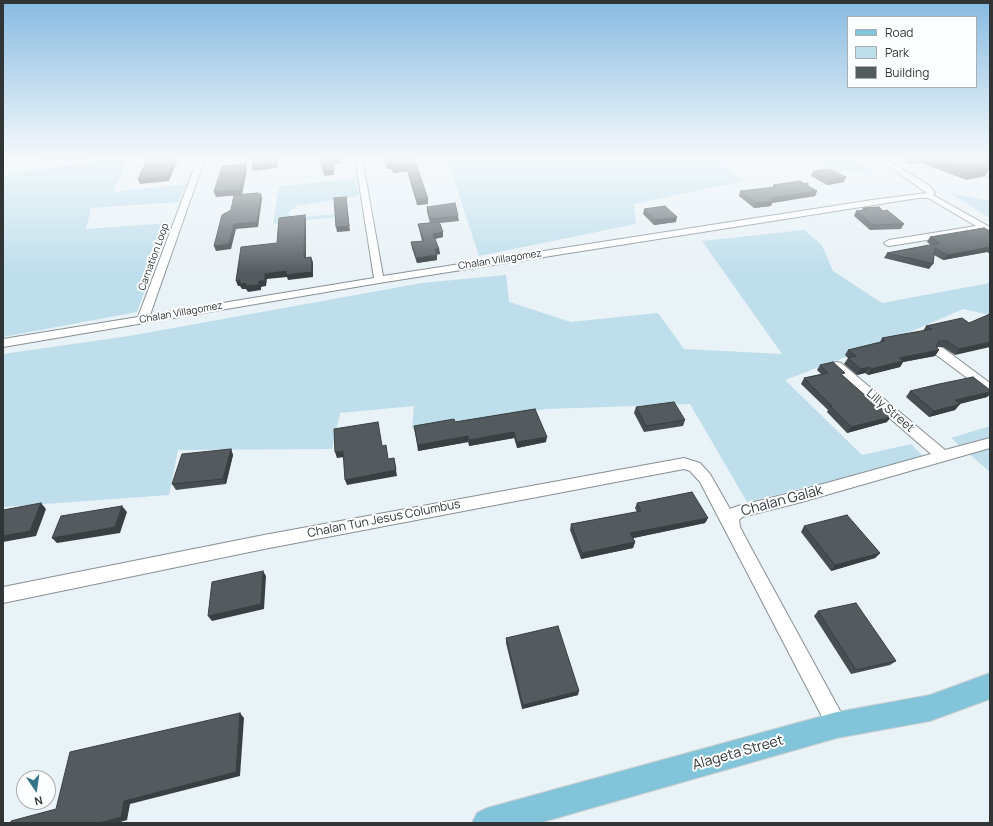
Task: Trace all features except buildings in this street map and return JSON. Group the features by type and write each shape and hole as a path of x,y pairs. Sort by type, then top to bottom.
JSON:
{"main road":[{"name":"Alageta Street","path":"487,823 837,725 930,708 990,686"}],"street":[{"name":"Carnation Loop","path":"143,319 187,197"},
{"path":"365,197 379,280"},
{"name":"Chalan Villagomez","path":"3,343 379,280 872,202 922,197"},
{"path":"929,197 938,200 987,230"},
{"path":"889,243 958,231 987,230"},
{"path":"939,350 990,390"},
{"name":"Lilly Street","path":"837,366 943,457"},
{"name":"Chalan Galak","path":"837,725 769,600 732,527 731,517 738,512 798,497 990,443"},
{"name":"Chalan Tun Jesus Columbus","path":"3,595 264,542 684,464 695,467 705,478 732,527"}],"green space":[{"path":"3,197 181,197 179,202 91,208 86,229 169,223 137,312 3,337"},
{"path":"277,197 356,197 296,206 288,213 292,218 346,213 346,216 273,224"},
{"path":"460,197 669,197 634,204 636,224 479,256"},
{"path":"956,197 968,197 990,201 990,218"},
{"path":"804,230 822,245 833,271 882,303 990,283 990,315 963,309 901,336 785,380 862,455 911,444 925,458 747,502 690,404 547,409 412,429 414,406 340,413 332,449 178,450 169,495 3,507 3,354 129,336 422,283 506,275 509,302 571,322 658,313 684,349 782,354 702,241"},
{"path":"990,426 990,472 951,438"}]}
